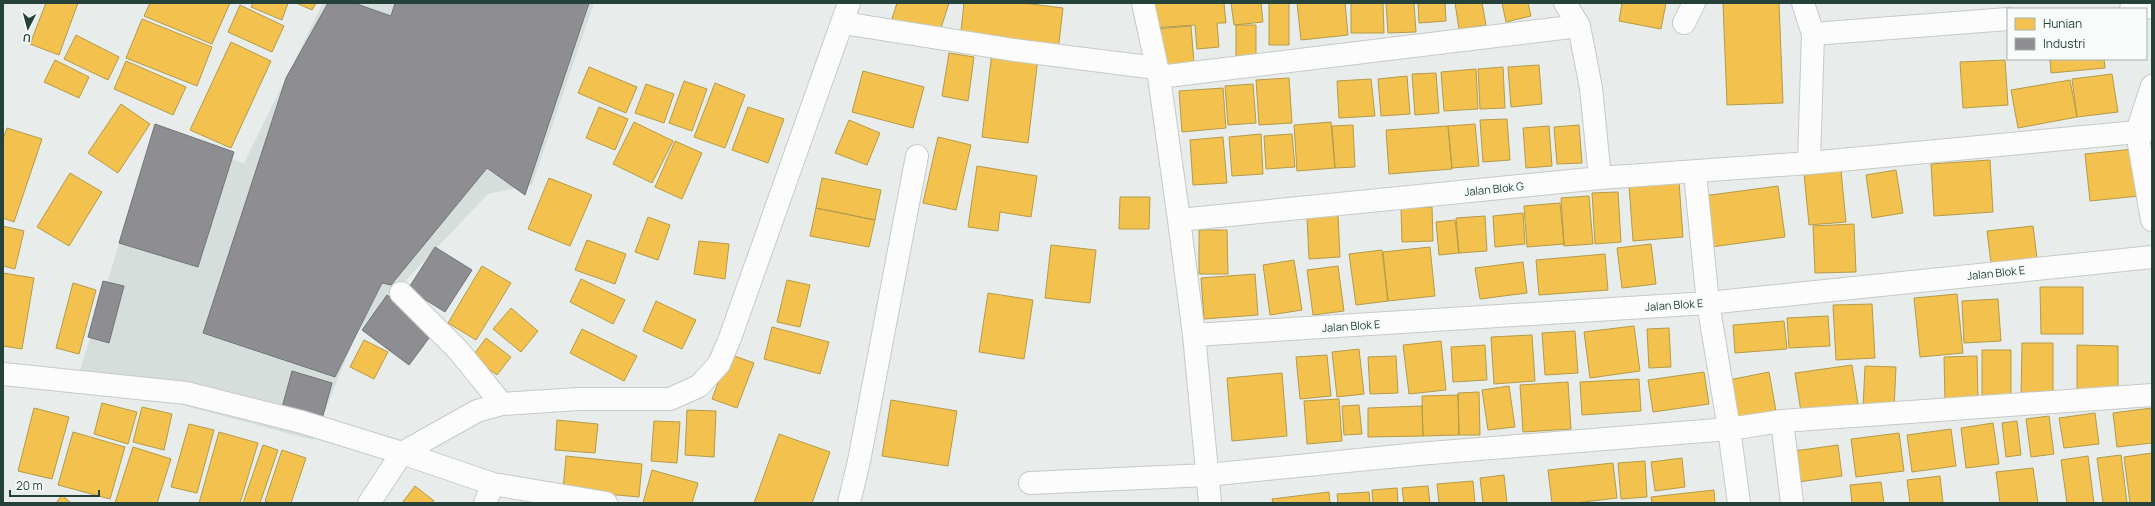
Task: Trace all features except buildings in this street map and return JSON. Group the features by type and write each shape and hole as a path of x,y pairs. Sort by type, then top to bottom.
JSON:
{"street":[{"path":"1143,3 1157,72 1179,220 1194,335 1206,475 1210,503"},
{"path":"1565,3 1579,26 1591,88 1600,178"},
{"path":"1684,23 1694,3"},
{"path":"1803,3 1813,34 1809,163"},
{"path":"2142,8 2152,7"},
{"path":"369,503 402,454 477,411 502,404 578,399 670,398 699,386 719,364 730,338 846,13 1014,50 1157,72 1579,26"},
{"path":"1813,34 2007,19"},
{"path":"2152,86 2145,131 2152,220"},
{"name":"Jalan Blok G","path":"1179,220 1600,178 1695,173 2145,131"},
{"path":"849,503 859,461 917,156"},
{"path":"1695,173 1708,303 1729,429 1739,503"},
{"name":"Jalan Blok E","path":"1194,335 1708,303 2152,257"},
{"path":"401,294 458,350 502,404"},
{"path":"3,374 186,393 302,422 402,454 489,493 606,503"},
{"path":"1030,483 1206,475 1418,454 1729,429 1782,421 2152,395"},
{"path":"1782,421 1792,503"}],"shaded area":[{"path":"323,3 594,3 532,185 488,194 357,332 313,440 78,377 154,131 244,163"}]}
